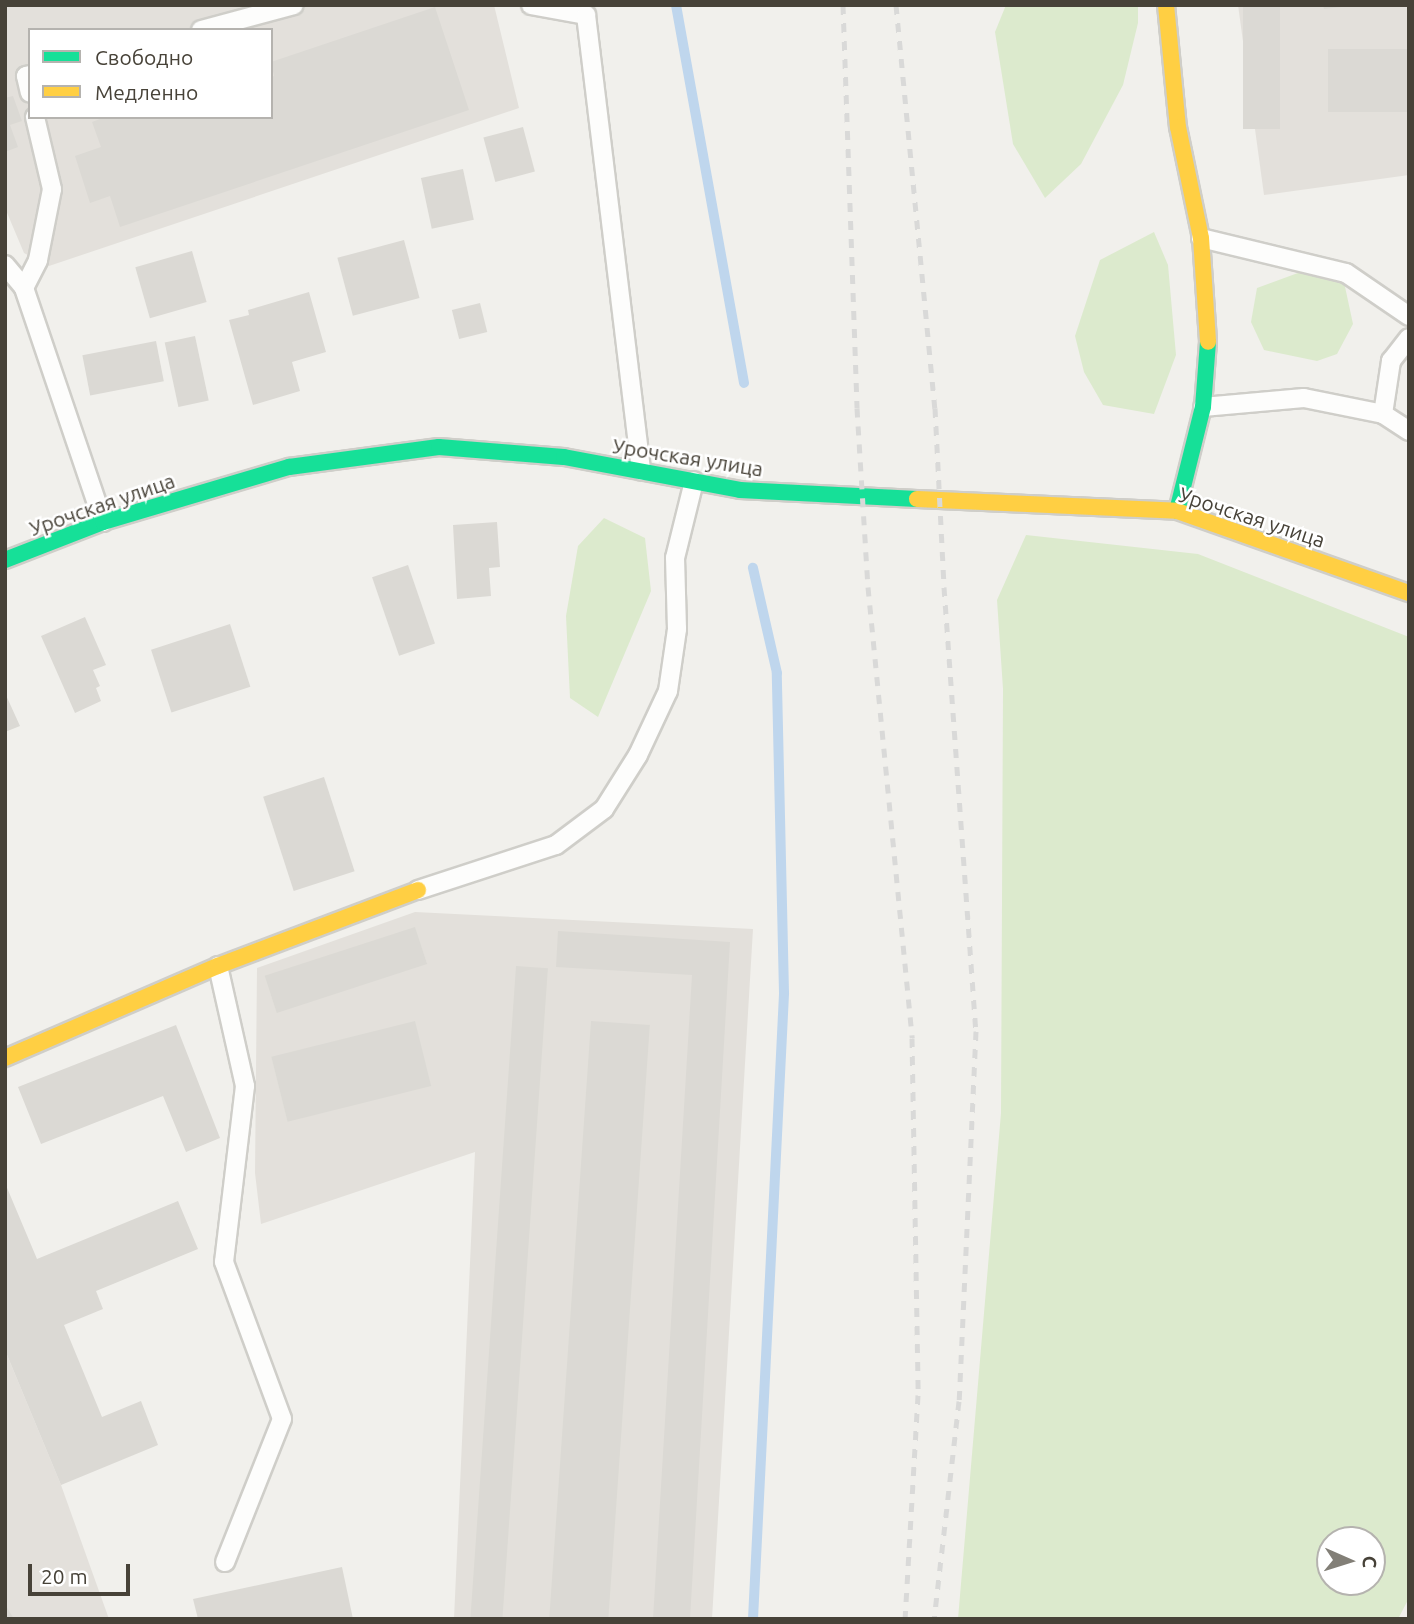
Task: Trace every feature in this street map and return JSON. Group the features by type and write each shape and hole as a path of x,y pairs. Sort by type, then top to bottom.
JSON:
{"main road":[{"path":"1166,5 1178,127 1201,238 1208,340 1203,407 1177,511"},
{"name":"Урочская улица","path":"5,560 103,522 289,467 439,447 564,457 740,490 1177,511 1409,593"},
{"path":"5,1058 218,966 418,890"}],"lane":[{"path":"208,28 294,5"},
{"path":"531,5 586,15 641,471"},
{"path":"24,288 38,260 52,189 35,119"},
{"path":"1201,238 1346,273 1409,316"},
{"path":"5,265 24,288 103,522"},
{"path":"1383,414 1391,361 1409,338"},
{"path":"1203,407 1304,398 1383,414 1409,431"},
{"path":"418,890 556,845 604,809 638,755 668,691 677,629 675,558 694,481"},
{"path":"218,966 245,1086 224,1262 282,1419 225,1562"}],"shaded area":[{"path":"5,5 494,5 519,108 49,266 24,253 5,208"},
{"path":"1238,5 1409,5 1409,175 1264,195"},
{"path":"415,912 753,929 712,1619 454,1619 475,1152 261,1224 255,1173 257,968"},
{"path":"5,1350 61,1485 109,1619 5,1619"}],"green space":[{"path":"1006,5 1138,5 1138,23 1123,85 1081,164 1045,198 1013,144 995,32"},
{"path":"1154,232 1168,265 1176,355 1154,414 1103,405 1084,372 1075,336 1100,260"},
{"path":"1306,270 1344,282 1353,324 1337,354 1317,361 1264,350 1251,322 1257,288"},
{"path":"604,518 645,538 651,591 598,717 570,698 566,616 578,546"},
{"path":"1026,535 1198,554 1409,637 1409,1598 1398,1619 958,1619 1001,1113 1003,689 997,600"}],"building":[{"path":"1243,5 1280,5 1280,129 1243,129"},
{"path":"1323,5 1342,5 1342,7 1324,9"},
{"path":"435,7 469,110 120,227 110,196 90,203 75,156 101,147 92,122 100,119 273,119 273,61"},
{"path":"1328,49 1409,49 1409,112 1328,112"},
{"path":"13,96 22,121 10,125 18,147 5,152 5,98"},
{"path":"523,127 535,171 495,182 483,138"},
{"path":"463,169 474,220 432,229 421,178"},
{"path":"404,240 420,298 353,316 337,258"},
{"path":"192,251 207,302 150,318 135,267"},
{"path":"309,292 326,352 292,362 300,391 253,405 229,320 249,315 248,310"},
{"path":"480,303 487,332 459,339 452,310"},
{"path":"195,336 209,401 178,407 165,342"},
{"path":"156,341 164,381 90,396 82,355"},
{"path":"497,522 500,567 489,568 491,596 457,599 453,525"},
{"path":"408,565 435,643 399,656 372,577"},
{"path":"85,617 106,665 93,670 100,686 96,688 101,701 75,713 41,636"},
{"path":"230,624 250,687 171,712 151,650"},
{"path":"5,693 20,726 5,732"},
{"path":"324,777 355,871 294,891 263,797"},
{"path":"415,927 427,964 277,1013 265,976"},
{"path":"558,931 730,942 690,1619 653,1619 692,975 556,967"},
{"path":"516,966 548,968 502,1619 470,1618"},
{"path":"415,1021 431,1086 288,1122 271,1057"},
{"path":"591,1021 650,1025 608,1619 549,1619"},
{"path":"176,1025 220,1138 186,1152 163,1096 41,1144 18,1087"},
{"path":"5,1183 37,1259 178,1201 198,1249 96,1291 103,1309 64,1325 102,1417 141,1401 158,1445 61,1485 5,1350"},
{"path":"342,1567 353,1619 198,1619 193,1599"},
{"path":"5,1604 14,1619 5,1619"}],"waterway":[{"path":"676,5 744,383"},
{"path":"753,568 777,673 784,993 753,1619"}],"railway":[{"path":"843,5 857,408 868,587 912,1038 918,1395 905,1619"},
{"path":"896,5 935,408 944,587 976,1031 959,1401 934,1619"}],"traffic: fast":[{"path":"1177,511 1203,407 1208,342"},
{"path":"5,560 103,522 289,467 439,447 564,457 740,490 917,499"}],"traffic: slow":[{"path":"1166,5 1178,127 1201,238 1208,342"},
{"path":"917,499 1177,511 1409,593"},
{"path":"5,1058 218,966 418,890"}]}
